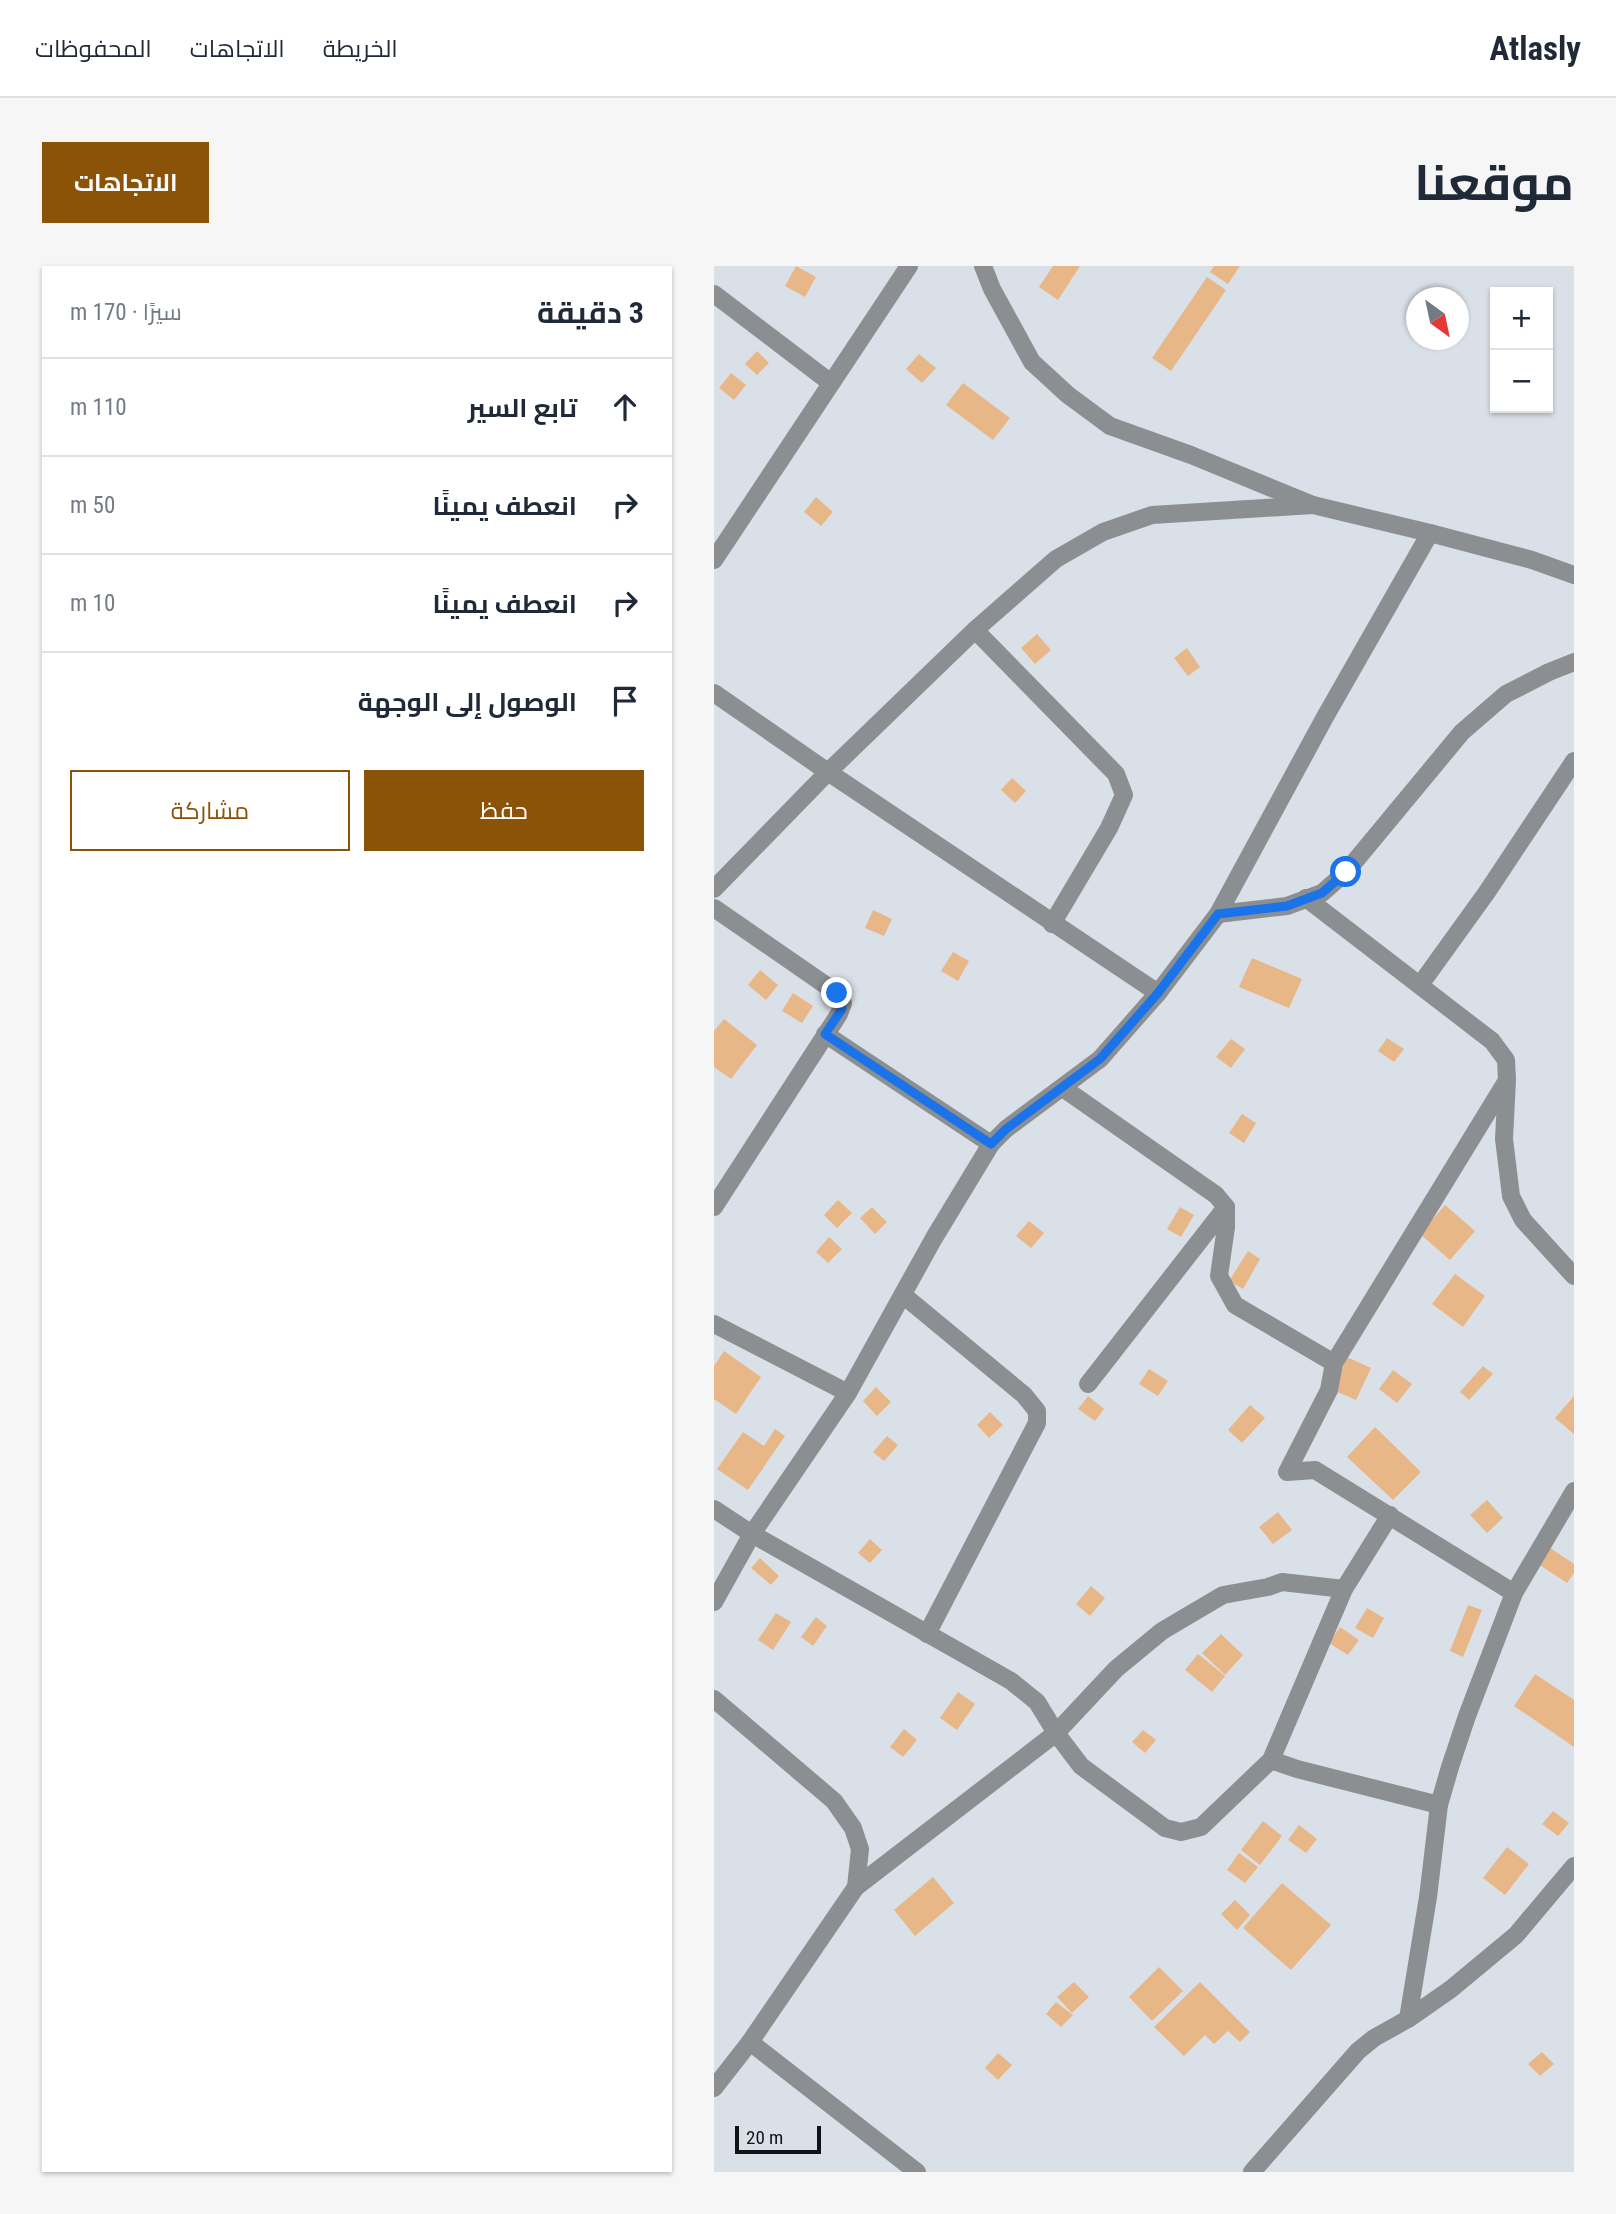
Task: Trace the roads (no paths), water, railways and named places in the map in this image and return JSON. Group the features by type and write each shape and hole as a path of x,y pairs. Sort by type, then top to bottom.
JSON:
{"street":[{"path":"714,560 909,266"},
{"path":"983,266 992,289 1032,362 1068,395 1110,426 1191,455 1313,505 1532,560 1574,575"},
{"path":"714,293 831,383"},
{"path":"714,889 828,772 975,630 1056,559 1103,532 1152,515 1313,505"},
{"path":"714,1602 752,1534 849,1393 934,1238 991,1144 1006,1129 1100,1059 1158,993 1218,914 1325,717 1430,533"},
{"path":"975,630 1116,774 1124,795 1109,828 1052,923"},
{"path":"1218,914 1287,906 1322,893 1346,872 1462,732 1506,694 1549,671 1574,662"},
{"path":"714,693 1158,993"},
{"path":"1420,985 1487,892 1574,761"},
{"path":"1306,898 1492,1041 1506,1059 1504,1139 1511,1196 1523,1220 1574,1276"},
{"path":"714,908 837,993 842,1009 715,1202"},
{"path":"825,1034 991,1144"},
{"path":"1507,1080 1334,1363 1329,1390 1287,1472 1315,1470 1514,1593"},
{"path":"1063,1088 1216,1195 1226,1207 1225,1239 1219,1276 1235,1305 1334,1363"},
{"path":"1088,1384 1226,1207"},
{"path":"902,1295 1024,1395 1037,1410 1037,1423 927,1634"},
{"path":"714,1324 849,1393"},
{"path":"1408,2019 1428,1896 1439,1805 1467,1716 1514,1593 1574,1491"},
{"path":"714,1508 752,1534 1011,1681 1037,1703 1080,1766 1165,1828 1181,1832 1201,1827 1271,1760 1344,1589 1390,1515"},
{"path":"714,2088 750,2042 856,1887 1056,1733 1116,1669 1162,1631 1223,1595 1282,1582 1344,1589"},
{"path":"714,1699 834,1801 853,1828 860,1849 856,1887"},
{"path":"1271,1760 1439,1805"},
{"path":"1252,2172 1358,2051 1451,1989 1516,1935 1574,1866"},
{"path":"750,2042 917,2172"}]}
